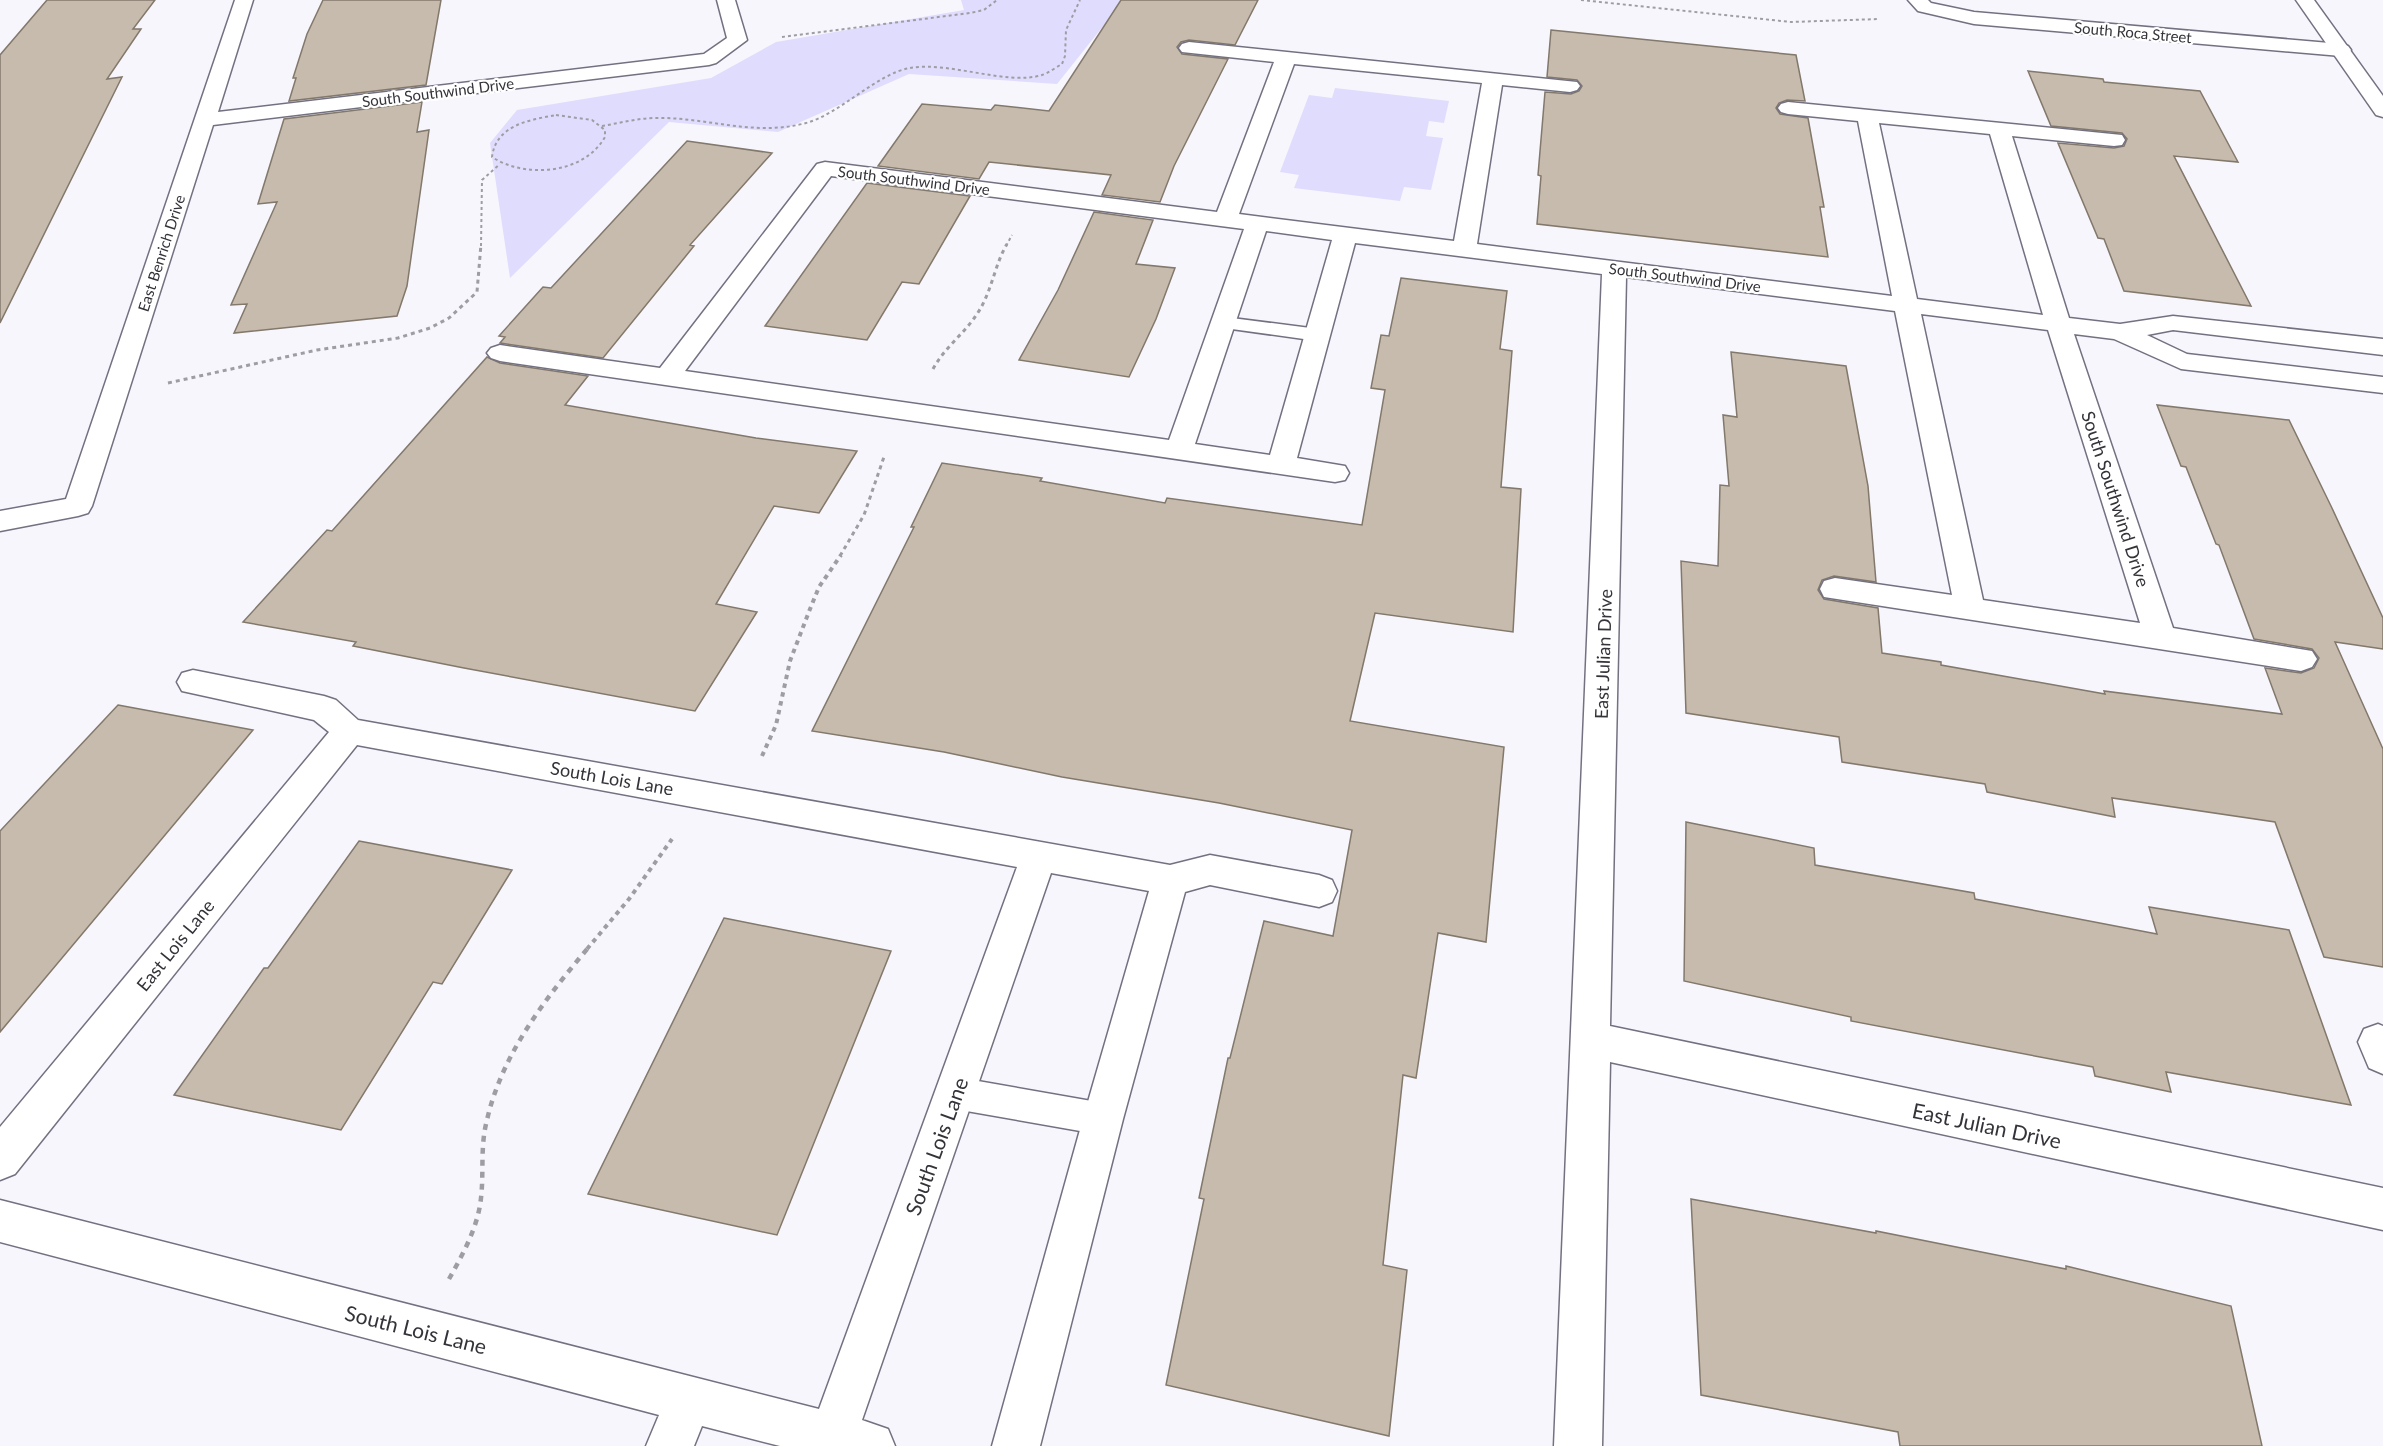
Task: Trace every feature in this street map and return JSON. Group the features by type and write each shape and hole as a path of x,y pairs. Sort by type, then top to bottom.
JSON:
{"street":[{"name":"East Benrich Drive","path":"0,521 78,506 244,0"},
{"name":"South Southwind Drive","path":"205,120 709,59 737,40 726,0"},
{"path":"2305,0 2383,111"},
{"name":"South Roca Street","path":"1921,4 1974,18 2341,50"},
{"path":"1189,48 1570,86"},
{"path":"1226,219 1286,58"},
{"path":"1464,250 1493,78"},
{"path":"1788,108 2114,140"},
{"path":"1867,116 1970,610"},
{"name":"South Southwind Drive","path":"1999,129 2059,325 2162,639"},
{"name":"South Southwind Drive","path":"667,377 825,169 2059,325 2120,332 2173,323 2383,348"},
{"path":"1179,451 1257,224"},
{"path":"1281,465 1346,236"},
{"name":"East Julian Drive","path":"1578,1446 1614,268"},
{"name":"South Southwind Drive","path":"2120,332 2181,361 2383,385"},
{"path":"500,353 1335,473"},
{"path":"1835,589 2301,659"},
{"name":"South Lois Lane","path":"193,682 324,709 349,730 1170,880 1210,870 1319,891"},
{"name":"East Lois Lane","path":"0,1159 349,730"},
{"name":"South Lois Lane","path":"0,1221 852,1441 955,1093 1039,856"},
{"path":"1016,1446 1102,1119 1170,880"},
{"name":"East Julian Drive","path":"1591,1040 2383,1209"},
{"path":"670,1446 689,1400"}],"lane":[{"path":"1224,323 1318,334"},
{"path":"955,1093 1102,1119"}],"path":[{"path":"771,39 970,13 984,10 998,0"},
{"path":"602,126 605,138 600,147 571,164 552,169 514,169 500,164 492,157 492,148 497,138 522,123 547,117 573,115 588,118 602,126 656,118 755,129 807,123 890,75 910,68 934,67 1019,77 1042,75 1062,64 1065,56 1064,37 1080,0"},
{"path":"1581,0 1791,22 1899,17 1921,4"},
{"path":"168,383 317,350 398,338 430,328 449,318 477,292 480,275 482,180 500,164"},
{"path":"738,802 776,724 790,661 819,587 853,537 864,515 884,457 907,411 940,356 977,314 991,287 999,258 1034,195"},
{"path":"422,1331 468,1246 480,1203 482,1147 488,1112 501,1077 533,1021 566,976 641,885 697,794"}],"shaded area":[{"path":"961,0 1124,0 1057,84 909,74 778,132 669,122 510,278 490,143 517,110 711,78 776,42 964,10"},
{"path":"1335,88 1449,101 1444,123 1429,121 1426,136 1443,138 1431,190 1404,187 1400,201 1294,188 1299,175 1280,172 1309,95 1332,98"}],"building":[{"path":"47,0 155,0 133,29 141,29 107,79 122,77 0,323 0,55"},
{"path":"323,0 441,0 426,85 289,101 296,78 293,78 307,34"},
{"path":"1121,0 1258,0 1235,45 1189,40 1181,42 1177,47 1182,54 1228,59 1174,166 1160,202 1102,195 1111,175 989,162 979,179 878,166 922,104 991,110 995,105 1049,111"},
{"path":"1551,30 1796,55 1805,101 1787,100 1779,103 1776,108 1780,114 1808,118 1824,207 1820,207 1828,257 1537,224 1541,176 1538,175 1545,92 1571,94 1579,91 1582,86 1577,80 1547,77"},
{"path":"2028,71 2103,79 2104,82 2200,91 2238,162 2174,156 2251,306 2124,291 2104,239 2098,238 2058,143 2114,148 2124,146 2127,139 2122,133 2051,126"},
{"path":"422,102 417,132 429,130 407,286 397,316 234,333 247,304 231,305 277,202 258,204 284,119"},
{"path":"687,141 772,153 690,245 694,246 603,358 500,343 505,337 499,336 543,287 551,288"},
{"path":"867,183 970,196 919,284 902,282 867,340 765,326"},
{"path":"1094,212 1153,220 1136,264 1175,268 1156,319 1129,377 1019,360 1058,290"},
{"path":"1401,278 1507,291 1500,349 1512,351 1501,487 1521,489 1513,632 1375,613 1350,721 1504,747 1486,942 1438,933 1416,1078 1403,1075 1383,1265 1407,1270 1389,1436 1166,1385 1204,1199 1199,1198 1228,1058 1230,1058 1264,921 1333,936 1352,830 1219,803 1062,777 944,752 812,731 914,527 911,527 942,463 1042,478 1040,481 1165,503 1167,498 1362,525 1385,390 1371,388 1381,335 1389,336"},
{"path":"1731,352 1846,366 1868,486 1876,582 1834,576 1822,580 1818,590 1824,599 1878,608 1882,653 1941,662 1941,665 2105,694 2104,691 2282,714 2265,668 2301,673 2314,668 2319,658 2312,649 2254,639 2219,545 2216,544 2186,467 2181,466 2157,405 2289,420 2383,618 2383,649 2335,642 2383,749 2383,967 2324,957 2275,822 2112,798 2115,817 1987,792 1985,784 1842,762 1839,737 1686,713 1681,561 1718,566 1720,485 1729,486 1723,415 1737,417"},
{"path":"487,357 500,363 588,376 565,405 756,438 857,451 819,513 774,506 716,604 757,612 695,711 464,668 353,646 356,642 243,622 327,530 332,531"},
{"path":"118,705 253,730 0,1032 0,831"},
{"path":"1686,822 1814,848 1815,865 1974,893 1975,899 2157,934 2149,907 2289,930 2351,1105 2166,1072 2171,1092 2095,1076 2093,1067 1851,1021 1851,1017 1684,981"},
{"path":"359,841 512,870 442,984 433,982 341,1130 174,1095 264,968 268,968"},
{"path":"724,918 891,951 777,1235 588,1194"},
{"path":"1691,1199 1876,1233 1876,1231 2066,1269 2066,1266 2231,1306 2262,1446 1900,1446 1898,1432 1701,1395"}]}
